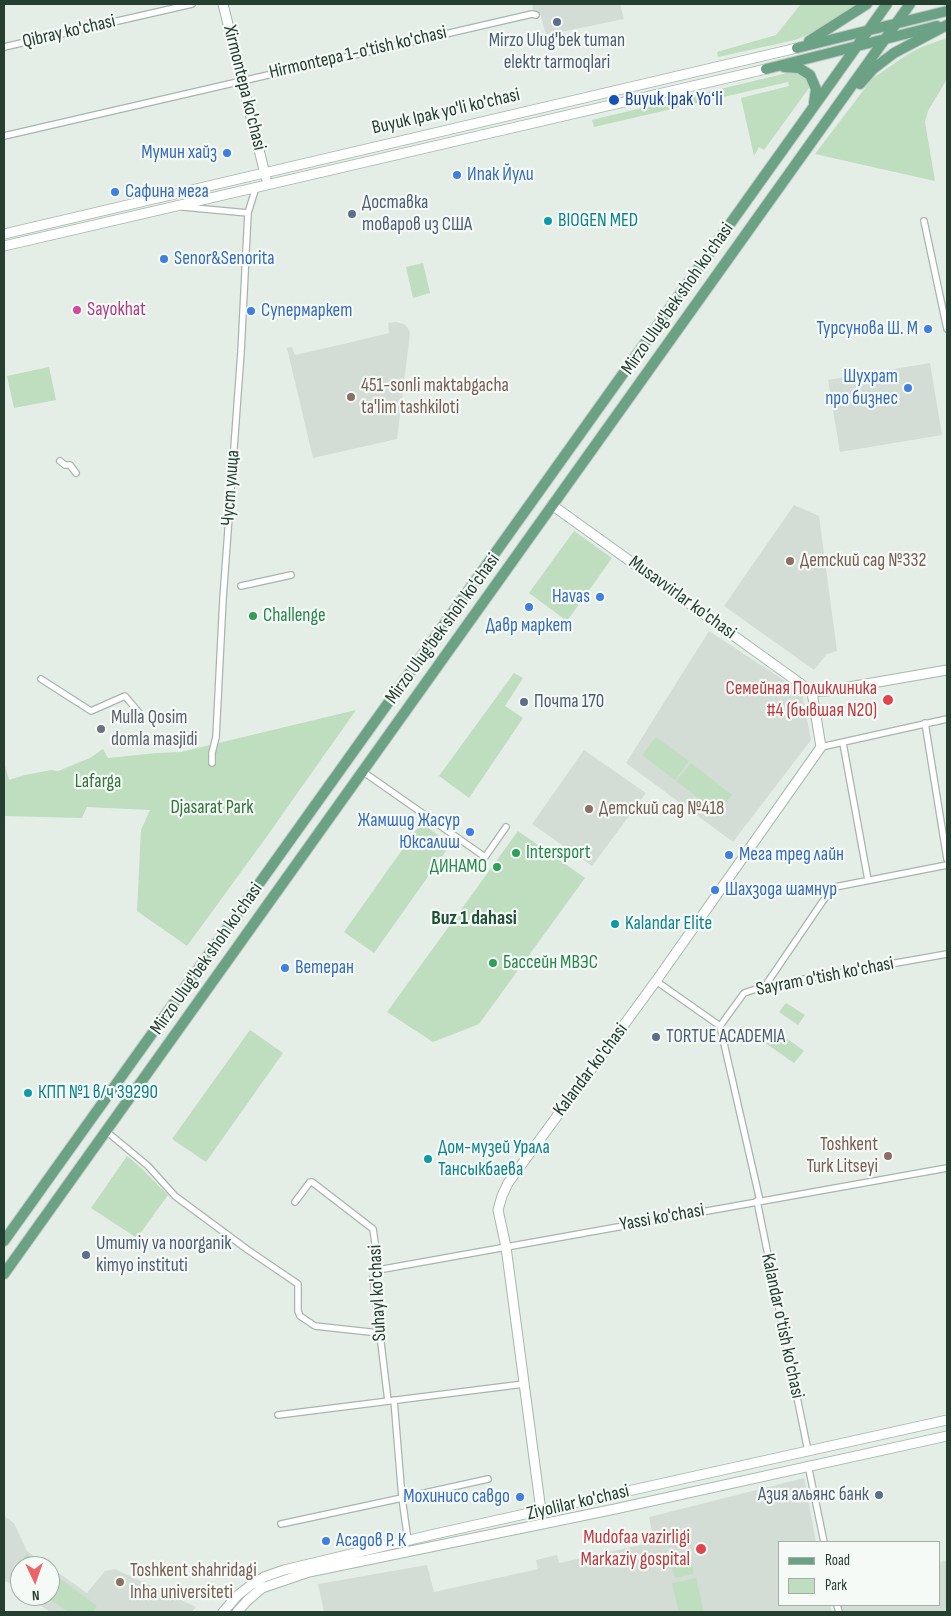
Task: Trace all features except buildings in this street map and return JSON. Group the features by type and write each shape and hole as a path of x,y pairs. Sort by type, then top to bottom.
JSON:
{"main road":[{"name":"Xirmontepa ko'chasi","path":"223,4 264,173 270,184"},
{"path":"797,48 846,19 867,4"},
{"name":"Mirzo Ulug'bek shoh ko'chasi","path":"4,1241 887,4"},
{"name":"Mirzo Ulug'bek shoh ko'chasi","path":"4,1274 910,4"},
{"name":"Buyuk Ipak yo'li ko'chasi","path":"4,234 947,11"},
{"path":"615,104 947,24"},
{"path":"776,192 873,69 894,53 947,24"},
{"path":"766,68 799,68 810,75 815,83 816,92 812,109"},
{"path":"615,90 620,93 621,98 615,104"},
{"name":"Buyuk Ipak yo'li ko'chasi","path":"270,184 615,104"},
{"name":"Xirmontepa ko'chasi","path":"256,187 264,173"},
{"path":"4,246 270,184"},
{"name":"Musavvirlar ko'chasi","path":"552,505 812,692"},
{"path":"504,540 519,552"},
{"path":"821,747 812,692 947,670"},
{"name":"Kalandar ko'chasi","path":"541,1511 506,1247 498,1210 502,1196 508,1183 656,981 821,747"},
{"path":"78,1137 94,1148"},
{"name":"Ziyolilar ko'chasi","path":"223,1612 244,1590 270,1575 310,1564 435,1534 947,1420"},
{"name":"Ziyolilar ko'chasi","path":"237,1612 262,1588 309,1572 544,1524 947,1436"},
{"path":"748,1465 750,1478"},
{"path":"435,1534 437,1546"}],"street":[{"name":"Qibray ko'chasi","path":"4,47 192,4"},
{"name":"Hirmontepa 1-o'tish ko'chasi","path":"4,136 532,14 536,15"},
{"name":"Чуст улица","path":"212,762 212,752 216,737 248,213 256,187"},
{"path":"175,206 248,213"},
{"path":"924,222 944,302 947,329"},
{"path":"60,461 65,465 70,465 76,473"},
{"path":"241,586 291,575"},
{"path":"41,679 92,711 126,696 141,715"},
{"path":"821,747 947,719"},
{"path":"924,723 947,859"},
{"path":"843,743 868,880"},
{"path":"362,771 485,858 506,827"},
{"path":"765,986 829,892 838,886 947,865"},
{"name":"Sayram o'tish ko'chasi","path":"720,1026 744,993 765,986 947,954"},
{"path":"656,981 720,1026"},
{"name":"Kalandar o'tish ko'chasi","path":"720,1026 758,1201 808,1452"},
{"path":"106,1131 148,1166 175,1196 298,1284 298,1311 300,1316 315,1326 379,1334"},
{"name":"Yassi ko'chasi","path":"378,1270 947,1168"},
{"name":"Suhayl ko'chasi","path":"295,1202 310,1182 312,1182 367,1224 373,1229 375,1234 378,1270 373,1277 379,1334 391,1401 408,1541"},
{"path":"278,1415 524,1384"},
{"path":"808,1465 824,1541"},
{"path":"281,1524 488,1479"},
{"name":"Kalandar ko'chasi","path":"541,1511 544,1524"}],"shaded area":[{"path":"532,4 620,4 624,19 546,35 540,13 533,10"},
{"name":"451-sonli maktabgacha ta'lim tashkiloti","path":"388,323 404,324 410,333 397,439 313,458 287,348 292,347 295,355 339,345 389,333"},
{"path":"930,363 942,435 840,452 828,380"},
{"name":"Детский сад №332","path":"794,505 819,516 837,651 827,654 814,670 724,606"},
{"path":"709,631 802,692 811,740 733,842 626,763"},
{"name":"Детский сад №418","path":"584,750 646,793 592,866 532,824"},
{"name":"Mudofaa vazirligi Markaziy gospital","path":"804,1478 816,1541 778,1541 778,1606 830,1606 832,1612 324,1612 318,1584 427,1565 434,1592 538,1569 536,1560 557,1555 559,1563 654,1542 649,1517"},
{"path":"4,1516 14,1523 27,1551 34,1556 10,1556 10,1584 6,1581 4,1583"},
{"path":"947,1560 947,1612 840,1612 838,1606 941,1606 941,1562"},
{"name":"Toshkent shahridagi Inha universiteti","path":"115,1569 196,1607 192,1612 50,1612 41,1606 60,1606 60,1574 87,1593 105,1571"}],"green space":[{"path":"801,4 859,4 814,32 795,40 718,57 717,52 776,35"},
{"path":"947,38 947,79 928,111 925,122 935,181 815,154 872,79 908,54"},
{"path":"796,72 807,79 809,88 764,150 759,147 754,156 741,98 789,86 788,82 594,127 592,120"},
{"path":"423,263 430,293 413,298 406,267"},
{"path":"49,367 56,400 14,408 7,376"},
{"path":"574,531 612,558 567,621 529,593"},
{"path":"514,673 523,678 505,706 523,718 469,798 439,776"},
{"name":"Djasarat Park","path":"356,710 187,946 137,911 141,830 150,810 87,807 82,818 4,816 4,762 9,780 51,770 58,771 90,758 103,749 108,758 181,752"},
{"path":"656,737 689,761 675,780 642,755"},
{"path":"691,763 732,795 717,813 676,781"},
{"path":"421,823 451,844 374,953 344,932"},
{"path":"518,831 585,878 479,1024 433,1042 387,1012"},
{"path":"786,1003 805,1015 798,1025 779,1012"},
{"path":"771,1027 804,1051 794,1063 761,1040"},
{"path":"250,1030 283,1053 206,1162 172,1139"},
{"path":"127,1156 168,1195 137,1238 91,1208"},
{"path":"692,1564 694,1574 675,1578 672,1568"},
{"path":"60,1578 97,1606 93,1612 68,1612 60,1606"},
{"path":"696,1578 704,1612 679,1612 672,1583"}],"place":[{"name":"Mirzo Ulug'bek tuman elektr tarmoqlari","path":"557,22"},
{"name":"Buyuk Ipak Yoʻli","path":"614,100"},
{"name":"Мумин хайз","path":"227,153"},
{"name":"Ипак Йули","path":"457,175"},
{"name":"Сафина мега","path":"115,192"},
{"name":"Доставка товаров из США","path":"352,214"},
{"name":"BIOGEN MED","path":"548,221"},
{"name":"Senor&Senorita","path":"164,259"},
{"name":"Sayokhat","path":"77,310"},
{"name":"Супермаркет","path":"251,311"},
{"name":"Турсунова Ш. М","path":"928,329"},
{"name":"Шухрат про бизнес","path":"908,388"},
{"name":"451-sonli maktabgacha ta'lim tashkiloti","path":"351,397"},
{"name":"Детский сад №332","path":"790,561"},
{"name":"Havas","path":"600,597"},
{"name":"Давр маркет","path":"529,607"},
{"name":"Challenge","path":"253,616"},
{"name":"Семейная Поликлиника #4 (бывшая N20)","path":"888,700"},
{"name":"Почта 170","path":"524,702"},
{"name":"Mulla Qosim domla masjidi","path":"101,729"},
{"name":"Детский сад №418","path":"589,809"},
{"name":"Жамшид Жасур Юксалиш","path":"470,832"},
{"name":"Intersport","path":"516,853"},
{"name":"Мега тред лайн","path":"729,855"},
{"name":"ДИНАМО","path":"497,867"},
{"name":"Шахзода шамнур","path":"715,890"},
{"name":"Kalandar Elite","path":"615,924"},
{"name":"Бассейн МВЭС","path":"493,963"},
{"name":"Ветеран","path":"285,968"},
{"name":"TORTUE ACADEMIA","path":"656,1037"},
{"name":"КПП №1 в/ч 39290","path":"28,1093"},
{"name":"Toshkent Turk Litseyi","path":"888,1156"},
{"name":"Дом-музей Урала Тансыкбаева","path":"428,1159"},
{"name":"Umumiy va noorganik kimyo instituti","path":"86,1255"},
{"name":"Азия альянс банк","path":"879,1495"},
{"name":"Мохинисо савдо","path":"520,1497"},
{"name":"Асадов Р. К","path":"326,1541"},
{"name":"Mudofaa vazirligi Markaziy gospital","path":"701,1549"},
{"name":"Toshkent shahridagi Inha universiteti","path":"120,1582"}],"district":[{"name":"Buz 1 dahasi","path":"474,919"}],"park label":[{"name":"Lafarga","path":"98,782"}]}
